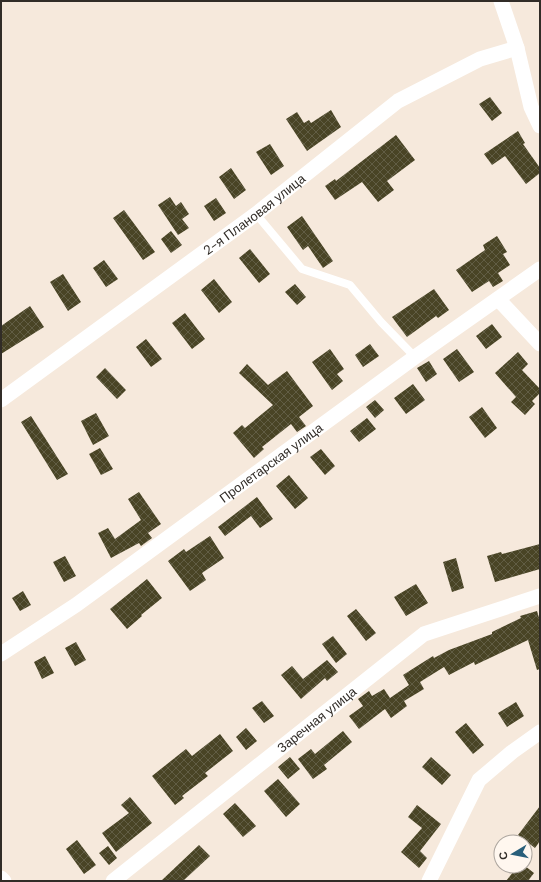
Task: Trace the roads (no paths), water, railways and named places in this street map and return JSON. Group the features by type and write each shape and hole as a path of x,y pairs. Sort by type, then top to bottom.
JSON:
{"street":[{"path":"501,1 517,48 531,107 540,126"},
{"name":"2-я Плановая улица","path":"1,400 256,214 398,101 480,59 517,48"},
{"name":"Пролетарская улица","path":"1,654 76,605 415,357 540,269"},
{"path":"498,299 540,344"},
{"name":"Заречная улица","path":"113,881 424,634 540,596"},
{"path":"429,881 479,780 512,752 540,732"},
{"path":"1,878 4,881"}],"lane":[{"path":"256,214 302,269 350,285 381,322 415,357"}]}
